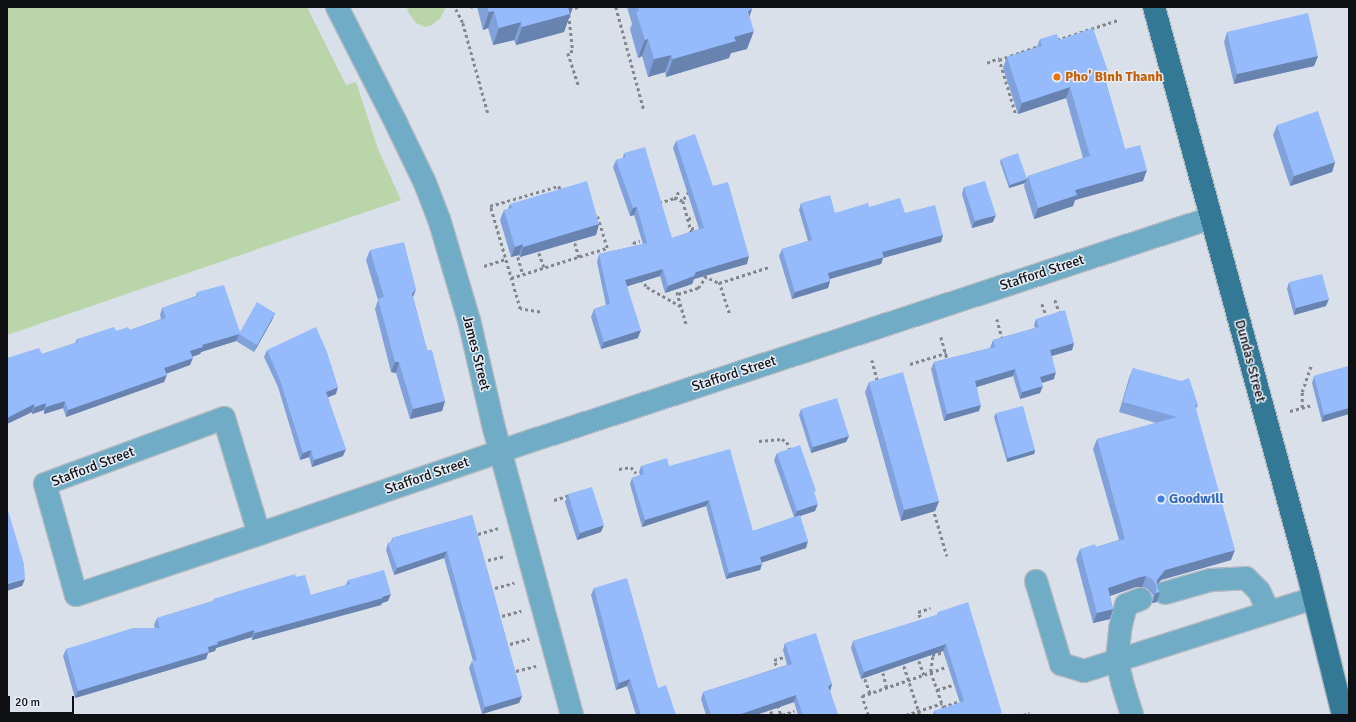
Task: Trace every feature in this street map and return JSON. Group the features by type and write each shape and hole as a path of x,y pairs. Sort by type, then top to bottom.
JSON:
{"main road":[{"name":"Dundas Street","path":"1154,7 1314,598 1343,715"}],"street":[{"name":"James Street","path":"337,7 403,138 427,188 439,219 469,320 501,451 572,715"},
{"name":"Stafford Street","path":"259,534 224,418 46,484 76,595 259,534 501,451 1211,218"},
{"path":"1165,593 1211,580 1246,578 1260,591 1269,612"},
{"path":"1036,581 1061,664 1084,671 1314,598"},
{"path":"1132,715 1117,660 1120,629 1126,606 1142,599"}],"path":[{"path":"578,7 568,10 571,22 573,51 568,52 579,86"},
{"path":"616,7 644,110"},
{"path":"456,9 463,23 488,113"},
{"path":"1052,41 1118,20"},
{"path":"986,63 1045,43"},
{"path":"1002,58 999,60 1015,113"},
{"path":"540,312 520,309 490,206 559,186 561,194"},
{"path":"676,189 678,195 676,199"},
{"path":"683,201 690,191"},
{"path":"523,197 524,201"},
{"path":"653,205 676,199 683,201"},
{"path":"683,201 694,241"},
{"path":"511,278 607,248 597,216 592,217"},
{"path":"688,219 694,217"},
{"path":"691,229 697,227"},
{"path":"633,257 633,243 640,241"},
{"path":"575,243 579,257"},
{"path":"539,253 544,267"},
{"path":"518,257 523,274"},
{"path":"484,266 506,259"},
{"path":"702,269 704,276 719,283 769,266"},
{"path":"638,276 647,287 682,307"},
{"path":"687,326 677,293 698,288 706,277"},
{"path":"719,283 729,313"},
{"path":"668,294 670,300"},
{"path":"1055,300 1060,315"},
{"path":"1042,304 1046,314"},
{"path":"997,319 1004,341"},
{"path":"941,338 948,363"},
{"path":"910,364 946,353"},
{"path":"872,360 879,385"},
{"path":"1302,408 1302,392 1311,366"},
{"path":"1290,411 1312,405"},
{"path":"759,441 782,439 787,442 790,449"},
{"path":"619,469 631,467 636,473"},
{"path":"554,500 573,494"},
{"path":"931,502 947,556"},
{"path":"478,534 499,528"},
{"path":"488,560 507,556"},
{"path":"495,588 514,583"},
{"path":"923,627 918,612 930,608"},
{"path":"502,616 522,610"},
{"path":"510,644 530,638"},
{"path":"930,648 932,655 932,673 946,715"},
{"path":"932,655 945,652"},
{"path":"778,672 774,660 784,657"},
{"path":"920,661 924,675"},
{"path":"516,671 537,666"},
{"path":"904,666 920,715"},
{"path":"868,715 862,696 946,667"},
{"path":"883,673 887,688"},
{"path":"866,679 870,693"},
{"path":"937,690 952,685"},
{"path":"776,698 782,715 794,711"},
{"path":"943,707 957,702"},
{"path":"906,715 942,703"},
{"path":"771,711 772,715"},
{"path":"1024,715 1030,713"}],"green space":[{"path":"7,7 307,7 346,85 356,82 378,149 401,200 7,335"},
{"path":"407,7 446,7 440,19 430,26 425,27 416,23 408,12"}],"building":[{"path":"487,7 568,7 570,14 522,27 521,22 499,28 494,11 489,12"},
{"path":"638,7 751,7 752,9 748,11 754,31 734,37 736,41 673,59 671,55 654,59 648,39 645,40 636,12 639,11"},
{"path":"1308,13 1318,56 1237,74 1227,32"},
{"path":"1093,28 1109,74 1104,76 1125,149 1140,145 1147,170 1075,190 1077,195 1038,208 1028,176 1090,156 1070,87 1022,103 1007,57 1042,46 1040,39 1057,34 1059,40"},
{"path":"1318,111 1335,162 1294,176 1277,125"},
{"path":"695,134 713,186 728,182 749,256 696,272 694,276 668,286 663,269 625,280 641,330 604,342 594,309 610,304 599,254 647,243 637,207 633,208 616,160 626,157 624,153 645,147 672,238 704,228 676,141"},
{"path":"1018,153 1027,179 1010,185 1001,159"},
{"path":"587,181 599,224 523,247 523,244 515,247 504,210 512,208 510,204"},
{"path":"985,181 996,215 975,221 964,187"},
{"path":"830,195 835,213 868,203 869,207 900,198 905,213 935,205 943,235 882,252 884,257 828,273 830,281 795,292 782,249 812,240 801,203"},
{"path":"404,242 416,289 412,294 427,350 432,350 445,401 413,409 399,362 395,362 378,299 384,297 370,250"},
{"path":"1322,274 1329,299 1296,308 1289,282"},
{"path":"224,285 240,332 257,302 275,313 257,345 239,334 202,345 203,347 190,351 193,358 164,368 167,375 68,410 65,401 46,407 46,403 35,407 34,404 7,418 7,358 39,348 42,354 78,342 77,339 114,327 116,331 128,327 130,330 166,318 162,308 198,296 197,292"},
{"path":"1065,310 1074,343 1050,350 1056,372 1040,377 1043,386 1022,392 1015,369 975,381 981,405 947,414 934,362 995,347 993,340 1039,327 1036,319"},
{"path":"316,327 327,352 338,387 326,392 346,449 314,460 311,450 303,453 280,380 267,350"},
{"path":"1349,366 1349,408 1324,415 1314,376"},
{"name":"Goodwill","path":"1133,368 1181,381 1189,378 1198,405 1195,405 1235,550 1165,570 1157,580 1157,587 1160,592 1156,593 1156,585 1152,579 1146,576 1108,588 1113,609 1097,613 1080,549 1095,544 1096,547 1125,539 1097,439 1177,417 1123,402"},
{"path":"903,372 939,501 904,510 869,382"},
{"path":"837,398 849,436 813,447 801,409"},
{"path":"1023,406 1035,450 1008,458 996,413"},
{"path":"800,445 816,491 814,492 818,504 797,511 777,453"},
{"path":"730,449 753,531 800,515 808,541 760,557 762,564 729,573 709,500 645,520 632,478 644,474 641,466 667,458 669,466"},
{"path":"592,487 604,525 580,533 568,494"},
{"path":"7,507 24,564 25,579 7,584"},
{"path":"472,515 522,696 485,707 472,661 477,660 447,551 397,568 388,543 393,541 392,538"},
{"path":"384,570 391,594 382,596 383,598 255,633 254,630 217,642 218,644 208,647 209,652 78,691 66,649 133,628 160,628 157,618 295,574 296,577 305,575 311,595 350,584 348,580"},
{"path":"627,578 658,688 666,685 676,715 641,715 630,679 619,683 594,588"},
{"path":"968,602 1002,713 996,715 936,715 934,711 964,701 946,644 864,672 853,641 939,614 938,612"},
{"path":"816,633 832,684 828,686 838,715 803,715 796,695 738,715 711,715 703,692 792,664 785,643"}],"place":[{"name":"Pho' Binh Thanh","path":"1057,77"},
{"name":"Goodwill","path":"1161,499"}]}
